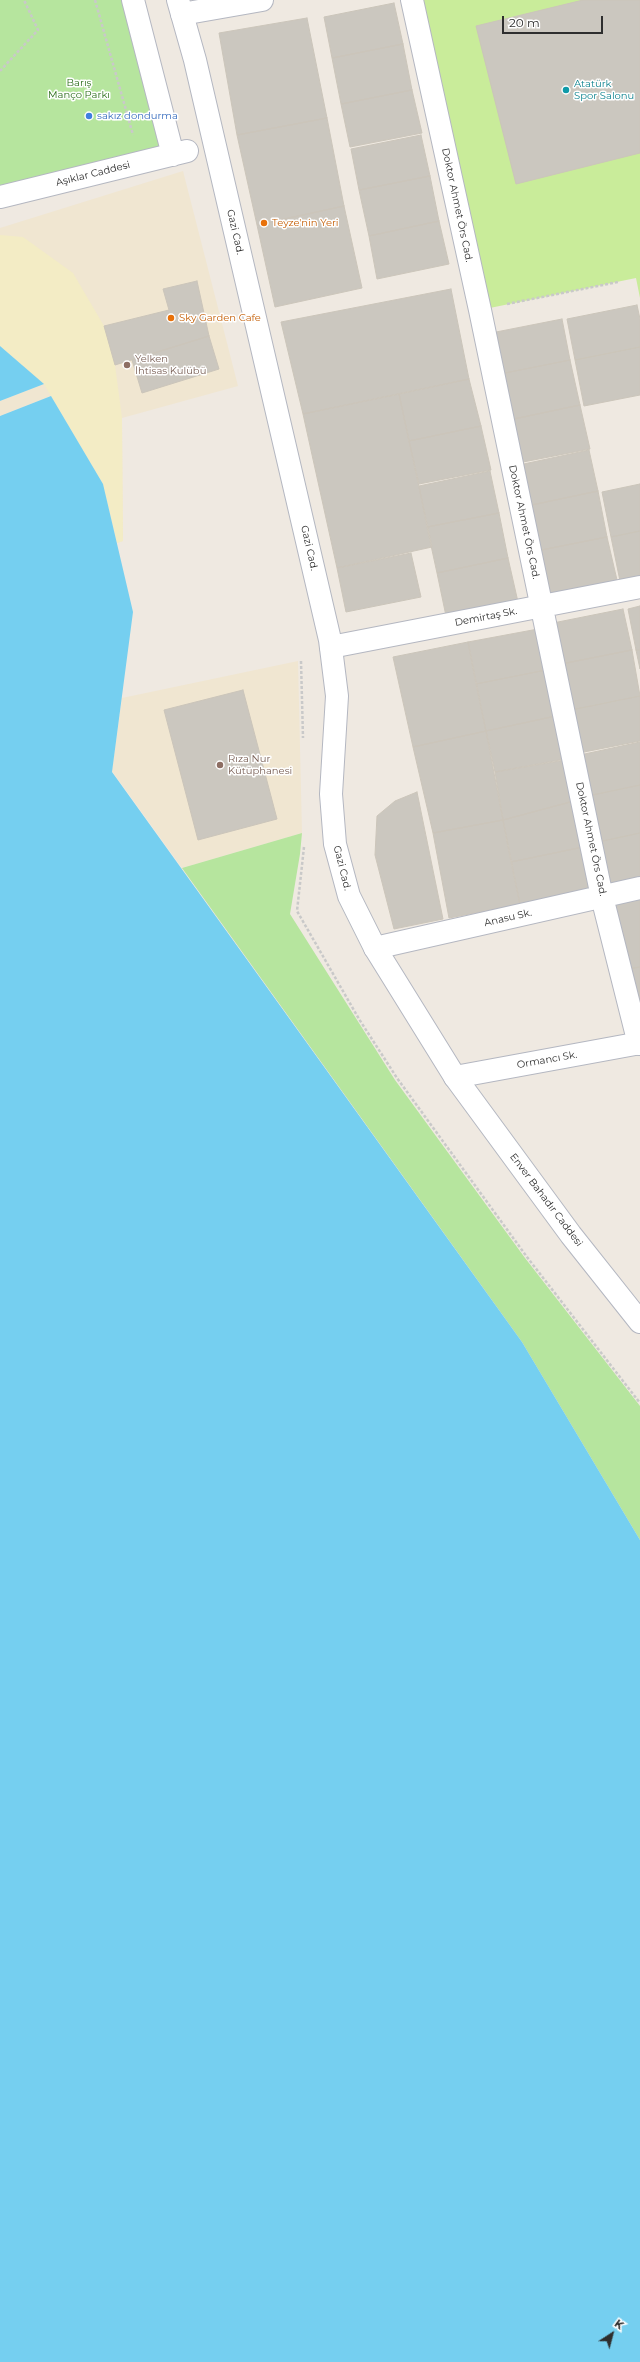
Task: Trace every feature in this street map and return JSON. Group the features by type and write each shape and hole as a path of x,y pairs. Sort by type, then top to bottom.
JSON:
{"street":[{"name":"Aşıklar Caddesi","path":"0,197 180,153 133,0"},
{"path":"180,7 262,0"},
{"name":"Doktor Ahmet Örs Cad.","path":"412,0 480,310 602,897 640,1044"},
{"name":"Gazi Cad.","path":"180,7 195,60 331,647 337,696 331,794 335,844 349,896 376,948 455,1077"},
{"name":"Demirtaş Sk.","path":"331,647 640,587"},
{"name":"Anasu Sk.","path":"376,948 640,888"},
{"name":"Ormancı Sk.","path":"455,1077 640,1044"},
{"name":"Enver Bahadır Caddesi","path":"455,1077 571,1235 640,1322"}],"path":[{"path":"0,71 38,30 24,0"},
{"path":"95,0 140,162"},
{"path":"480,310 618,282"}],"shaded area":[{"name":"Yelken İhtisas Kulübü","path":"183,171 238,386 122,418 123,541 117,543 103,484 51,396 0,416 0,401 43,384 0,346 0,228"},
{"path":"298,661 302,833 182,868 112,771 122,698"}],"green space":[{"name":"Barış Manço Parkı","path":"0,0 132,0 180,143 0,193"},
{"path":"412,0 640,0 640,298 636,278 480,310"},
{"path":"302,833 290,914 395,1080 525,1258 640,1406 640,1540 522,1342 182,868"}],"sand":[{"path":"0,235 23,237 73,273 104,326 115,365 122,418 123,541 117,543 103,484 44,384 0,346"}],"water":[{"path":"0,346 44,384 0,401"},
{"path":"51,396 103,484 133,612 112,772 522,1342 640,1540 640,2362 0,2362 0,416"}],"building":[{"name":"Atatürk Spor Salonu","path":"583,0 640,0 640,153 516,184 476,26"},
{"path":"394,3 403,44 332,58 324,17"},
{"path":"307,18 327,118 237,135 219,33"},
{"path":"403,44 412,90 341,104 332,58"},
{"path":"412,90 422,133 350,147 341,104"},
{"path":"327,118 344,206 257,225 237,135"},
{"path":"421,135 430,176 359,190 351,149"},
{"path":"430,176 439,221 369,236 359,190"},
{"path":"344,206 362,288 275,307 257,225"},
{"path":"439,221 449,264 377,279 369,236"},
{"name":"Sky Garden Cafe","path":"197,281 209,336 115,365 104,326 169,310 163,289"},
{"path":"451,289 469,379 303,414 281,322"},
{"path":"637,305 640,319 640,347 575,360 567,319"},
{"path":"562,319 570,360 500,374 491,333"},
{"path":"209,336 219,369 142,393 132,360"},
{"path":"640,347 640,395 584,406 575,360"},
{"path":"570,360 580,405 509,420 500,374"},
{"path":"469,379 481,426 409,441 399,394"},
{"path":"399,394 432,547 337,568 303,414"},
{"path":"580,405 590,449 518,463 509,420"},
{"path":"481,426 491,470 419,484 409,441"},
{"path":"589,450 598,491 527,506 519,465"},
{"path":"490,471 499,513 427,527 419,486"},
{"path":"640,484 640,531 611,537 602,492"},
{"path":"598,491 607,537 536,551 527,506"},
{"path":"499,513 508,558 437,573 427,527"},
{"path":"640,531 640,576 620,581 611,537"},
{"path":"607,537 617,580 545,595 536,551"},
{"path":"411,553 421,597 346,612 337,568"},
{"path":"508,558 518,602 446,616 437,573"},
{"path":"640,606 640,650 636,650 628,609"},
{"path":"623,609 632,650 561,664 553,623"},
{"path":"538,629 546,670 476,684 468,642"},
{"path":"468,642 486,731 413,747 393,657"},
{"path":"632,650 640,696 571,710 561,664"},
{"path":"636,650 640,650 640,669"},
{"path":"546,670 556,716 486,731 476,684"},
{"name":"Rıza Nur Kütüphanesi","path":"243,690 277,819 198,840 164,710"},
{"path":"640,696 640,741 579,753 571,710"},
{"path":"556,716 565,759 495,772 486,731"},
{"path":"486,731 503,820 433,833 413,747"},
{"path":"640,742 640,785 588,796 580,755"},
{"path":"565,760 574,801 503,820 495,772"},
{"path":"640,785 640,833 598,842 588,796"},
{"path":"417,792 443,919 394,929 375,855 377,816 395,801"},
{"path":"574,801 583,847 511,862 503,820"},
{"path":"503,820 520,904 449,918 433,833"},
{"path":"640,833 640,878 606,885 598,842"},
{"path":"583,847 592,890 520,904 511,862"},
{"path":"640,896 640,967 628,969 615,901"},
{"path":"640,967 640,1027 628,969"}],"place":[{"name":"Atatürk Spor Salonu","path":"566,90"},
{"name":"sakız dondurma","path":"89,116"},
{"name":"Teyze'nin Yeri","path":"264,223"},
{"name":"Sky Garden Cafe","path":"171,318"},
{"name":"Yelken İhtisas Kulübü","path":"127,365"},
{"name":"Rıza Nur Kütüphanesi","path":"220,765"}]}
